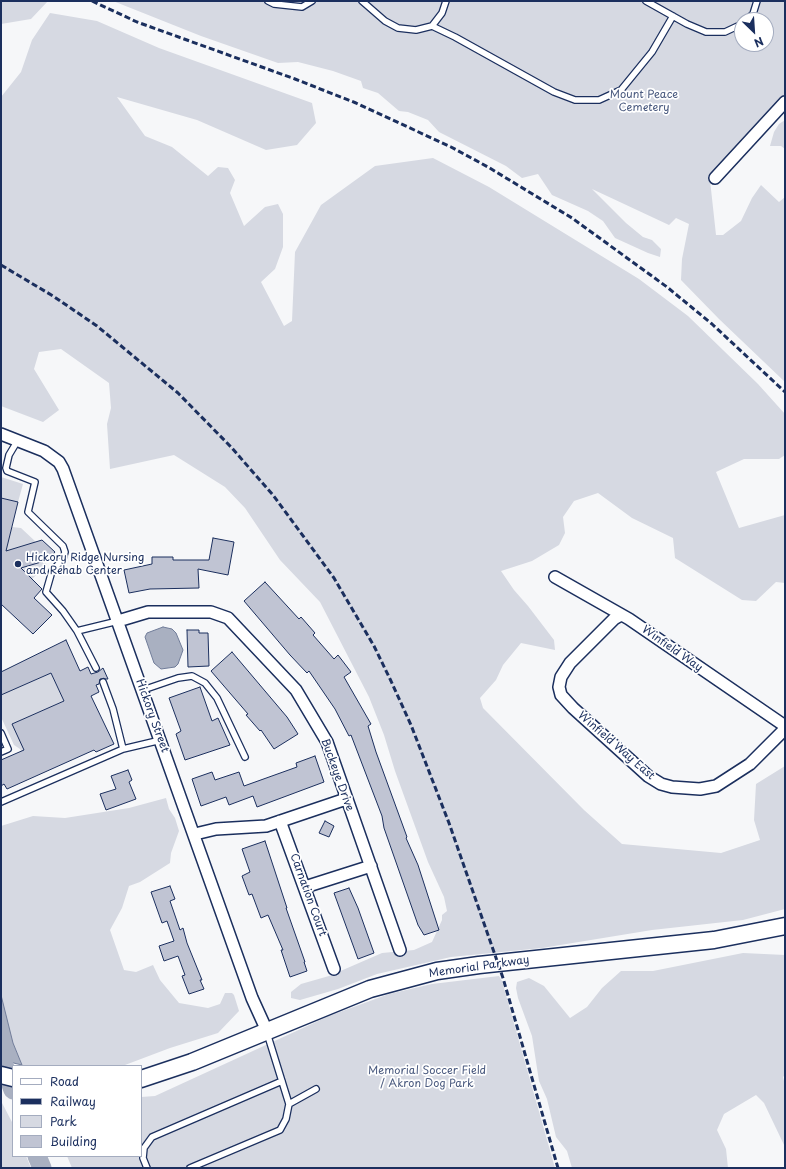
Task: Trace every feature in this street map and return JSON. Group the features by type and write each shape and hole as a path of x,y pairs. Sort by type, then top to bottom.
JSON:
{"main road":[{"name":"Memorial Parkway","path":"142,1079 192,1062 370,989 437,971 480,964 714,940 785,926"},
{"path":"1,1075 12,1078"}],"street":[{"path":"715,178 785,102"},
{"name":"Hickory Street","path":"1,434 18,440 52,456 63,469 195,834 252,998 266,1031"},
{"name":"Winfield Way","path":"556,577 621,615 785,726"},
{"name":"Buckeye Drive","path":"118,621 148,612 211,612 228,618 299,694 327,742 400,950"},
{"name":"Winfield Way East","path":"621,615 614,619 570,663 561,677 559,687 561,694 573,708 648,776 661,784 672,787 700,789 716,786 750,764 785,729"},
{"path":"195,834 216,828 266,826 346,799"},
{"name":"Carnation Court","path":"280,821 306,887 334,969"},
{"path":"306,887 371,866"}],"lane":[{"path":"268,1 274,4 302,7 312,1"},
{"path":"362,1 385,20 398,28 416,30 432,26 442,13 446,1"},
{"path":"646,1 706,32 725,32 734,28"},
{"path":"754,12 757,1"},
{"path":"432,26 455,37 554,92 575,100 599,100 621,90 652,52 673,16"},
{"path":"18,440 3,469 35,482 28,512 64,548 65,555 52,571 46,592 63,611 77,631 96,668"},
{"path":"77,631 118,621"},
{"path":"143,690 178,678 192,676 204,683 217,698 245,758"},
{"path":"103,682 114,709 123,749"},
{"path":"1,733 8,749 1,752"},
{"path":"1,802 123,749 161,740"},
{"path":"190,1168 280,1130 286,1119 289,1104 266,1031"},
{"path":"147,1168 143,1158 144,1148 152,1137 282,1081"},
{"path":"289,1104 316,1089"}],"green space":[{"path":"1,1 48,1 31,19 1,24"},
{"name":"Mount Peace Cemetery","path":"113,1 785,1 785,99 710,180 716,235 723,235 741,221 752,198 761,185 779,202 785,197 785,382 719,319 681,280 682,259 689,224 676,218 669,225 592,189 626,223 643,237 652,240 661,249 660,257 648,253 615,238 603,221 588,211 552,195 538,174 522,178 506,166 439,132 428,120 408,112 399,111 378,93 363,88 361,81 333,71 298,62 278,63 201,36"},
{"path":"50,13 97,21 159,48 312,103 316,123 297,145 266,150 197,120 117,97 145,136 172,147 208,176 218,167 228,168 235,180 230,193 244,226 265,207 278,204 283,214 283,247 275,269 261,282 284,326 292,321 295,252 321,205 375,166 433,158 489,187 639,279 688,316 758,384 785,414 785,455 779,459 744,459 716,472 739,528 785,515 785,583 776,582 756,601 742,600 675,558 673,538 632,518 598,493 574,501 563,517 565,533 559,545 532,561 501,571 514,590 554,640 555,650 521,643 503,665 496,680 480,698 483,708 584,810 622,844 721,853 760,840 754,820 756,784 785,766 785,909 743,920 652,930 542,948 451,957 377,974 338,989 300,1000 291,998 291,992 301,984 329,976 382,953 414,950 432,942 442,920 442,915 447,911 444,897 428,862 395,771 384,735 369,697 320,602 280,560 245,508 225,487 174,455 110,469 107,424 111,408 109,383 61,349 39,352 34,369 59,410 43,422 1,406 1,97 21,72 32,40"},
{"path":"785,120 785,149 781,146 770,146 774,132 779,124"},
{"path":"1,477 23,484 18,502 1,498"},
{"path":"12,527 21,528 36,542 16,548 8,557 6,551"},
{"path":"44,561 47,565 32,579 27,574 19,584 13,572"},
{"path":"51,673 64,701 12,724 84,715 24,757 20,749 14,745 1,717 1,695"},
{"path":"166,798 169,809 175,818 179,831 171,853 170,863 140,882 129,886 122,908 110,930 124,970 136,972 153,965 160,980 179,1003 208,1008 220,1004 225,993 232,993 239,1011 218,1033 170,1048 125,1065 22,1065 13,1043 1,995 1,826 33,816 65,818 129,808"},
{"path":"743,953 785,955 785,1075 783,1077 785,1085 785,1147 764,1103 756,1095 724,1114 717,1130 726,1149 728,1168 572,1168 567,1151 556,1137 547,1099 539,1081 532,1036 518,998 516,988 517,982 529,978 544,986 570,1018 587,1007 602,988 621,971 653,971"},
{"name":"Memorial Soccer Field / Akron Dog Park","path":"499,976 502,981 555,1168 72,1168 67,1157 142,1157 142,1097 155,1096 329,1016 389,994 432,984"},
{"path":"1,1101 12,1122 12,1157 26,1157 31,1168 1,1168"}],"water":[{"path":"163,627 172,629 176,633 183,650 178,664 175,667 161,669 154,663 145,637 147,633"},
{"path":"1,995 13,1043 22,1065 1,1060"}],"building":[{"name":"Hickory Ridge Nursing and Rehab Center","path":"1,498 18,502 6,551 42,540 55,552 48,560 21,568 42,589 34,598 52,615 33,634 1,604"},
{"path":"213,538 234,542 228,575 198,569 199,588 150,589 129,593 124,570 152,564 152,557 173,557 173,560 209,560"},
{"path":"265,582 299,619 301,617 315,633 313,635 334,659 338,655 351,672 344,677 371,724 368,726 376,752 407,837 406,838 418,865 439,930 424,935 418,925 384,828 382,816 351,735 349,736 335,709 309,671 307,673 290,655 244,601"},
{"path":"187,630 199,630 199,633 208,633 209,666 188,667"},
{"path":"66,640 80,671 88,667 91,674 98,672 103,668 108,679 100,679 99,684 96,685 99,692 91,696 114,744 96,752 94,750 7,789 4,784 1,786 1,760 24,750 12,724 64,701 51,673 1,695 1,672"},
{"path":"232,652 287,717 298,734 274,749 261,730 260,731 246,715 248,714 211,671"},
{"path":"200,687 212,721 218,718 230,745 185,760 176,734 181,731 169,698"},
{"path":"315,756 324,782 257,807 253,796 229,805 226,797 201,806 192,779 212,772 215,780 239,772 244,786 297,767 296,763"},
{"path":"128,770 132,780 129,782 136,799 106,810 100,794 116,789 111,776"},
{"path":"325,821 334,826 329,837 319,833"},
{"path":"265,841 307,971 290,977 281,950 283,950 268,915 261,918 252,894 249,895 242,876 250,872 242,849"},
{"path":"170,886 175,899 170,901 180,930 183,928 204,989 189,994 182,976 185,975 178,956 164,961 159,946 174,941 167,921 162,923 151,892"},
{"path":"349,888 358,908 374,953 358,959 334,893"}],"waterway":[{"path":"1,1057 12,1087"},
{"path":"37,1157 42,1168"}],"railway":[{"path":"92,1 137,22 295,79 356,103 451,147 488,167 572,218 667,287 712,324 785,392"},
{"path":"1,265 53,296 97,326 178,393 231,447 273,495 334,578 374,646 391,681 411,725 449,823 503,978 558,1168"}],"place":[{"name":"Hickory Ridge Nursing and Rehab Center","path":"18,564"}]}
